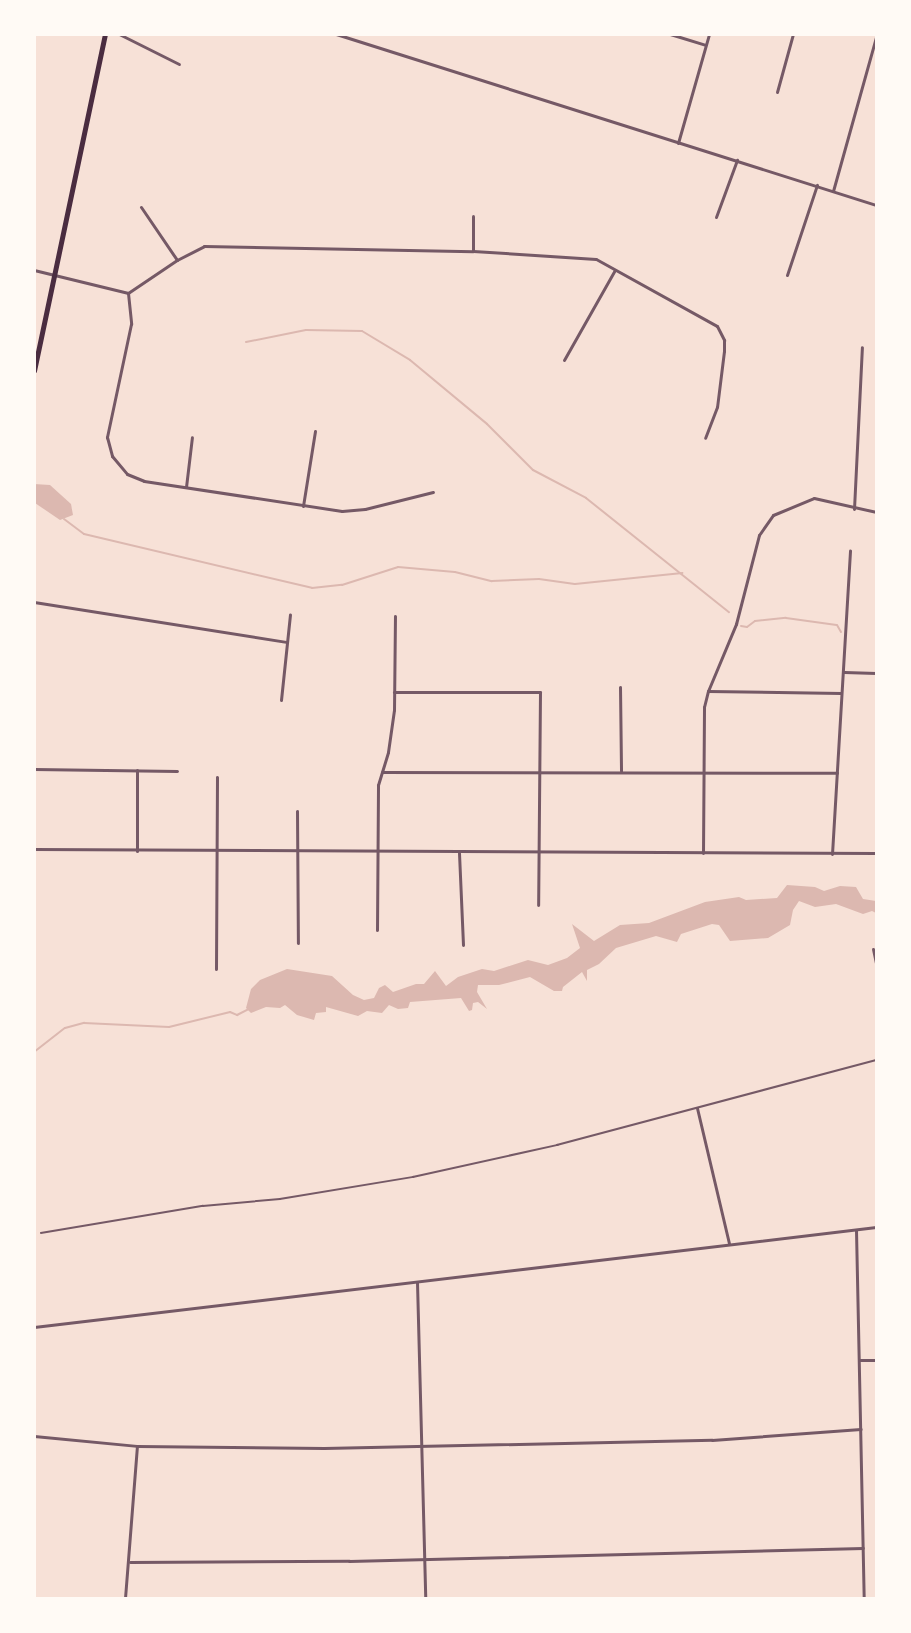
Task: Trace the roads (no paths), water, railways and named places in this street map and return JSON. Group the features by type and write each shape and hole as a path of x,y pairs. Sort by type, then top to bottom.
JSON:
{"main road":[{"path":"34,371 105,34"}],"street":[{"path":"119,34 179,64"},
{"path":"336,34 876,205"},
{"path":"670,34 705,45"},
{"path":"678,143 709,34"},
{"path":"777,92 793,34"},
{"path":"833,191 876,37"},
{"path":"716,217 737,160"},
{"path":"787,275 817,185"},
{"path":"141,207 177,260"},
{"path":"473,216 473,252"},
{"path":"34,270 128,293 177,260 204,246 473,252 596,259 712,321 720,331 724,351 717,407 705,438"},
{"path":"564,360 615,270"},
{"path":"128,293 131,324 108,426 108,448 118,466 136,479 303,506 352,510 433,492"},
{"path":"854,509 862,347"},
{"path":"303,506 315,431"},
{"path":"186,488 192,437"},
{"path":"703,853 704,707 736,624 754,547 766,523 783,509 814,498 854,509 876,512"},
{"path":"832,854 850,551"},
{"path":"34,602 286,642"},
{"path":"281,700 290,614"},
{"path":"377,930 378,785 392,732 395,616"},
{"path":"844,672 876,673"},
{"path":"620,687 621,771"},
{"path":"394,692 540,692 538,905"},
{"path":"708,692 841,693"},
{"path":"34,769 177,771"},
{"path":"137,770 137,851"},
{"path":"382,772 837,773"},
{"path":"216,969 217,777"},
{"path":"297,811 298,943"},
{"path":"34,849 876,853"},
{"path":"459,852 463,945"},
{"path":"873,949 876,963"},
{"path":"697,1108 729,1243"},
{"path":"34,1327 876,1227"},
{"path":"856,1230 864,1599"},
{"path":"417,1282 425,1599"},
{"path":"860,1360 876,1360"},
{"path":"34,1437 137,1446 206,1448 701,1440 861,1429"},
{"path":"125,1599 130,1562 137,1446"},
{"path":"130,1562 183,1564 863,1548"}],"lane":[{"path":"41,1233 203,1206 280,1199 413,1176 557,1145 876,1060"}],"waterway":[{"path":"246,342 306,330 362,331 410,360 487,424 533,470 586,498 729,612"},
{"path":"64,519 84,534 312,588 342,585 398,567 455,572 492,581 539,579 575,584 682,573"},
{"path":"741,626 747,627 755,621 786,618 837,625 841,632"},
{"path":"34,1052 65,1028 84,1023 169,1027 230,1012 237,1015 249,1009"}]}
